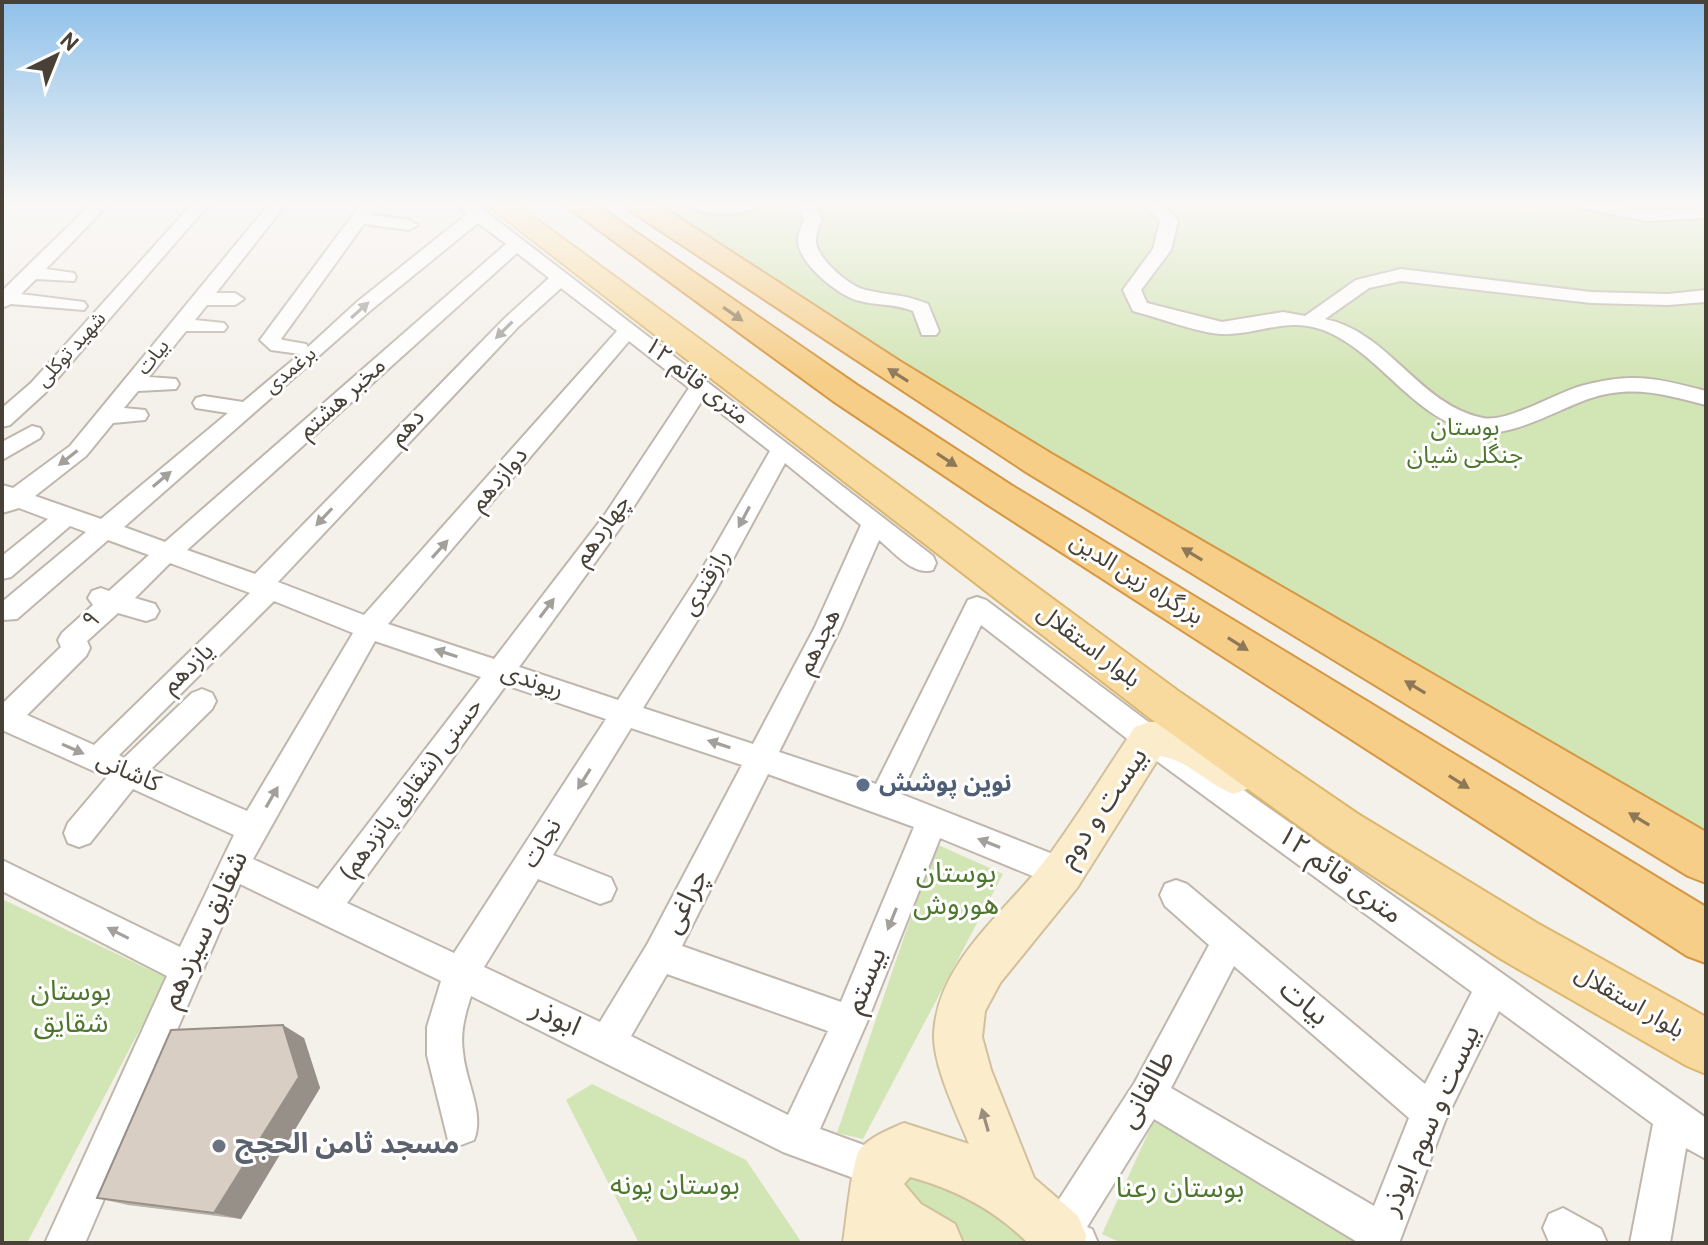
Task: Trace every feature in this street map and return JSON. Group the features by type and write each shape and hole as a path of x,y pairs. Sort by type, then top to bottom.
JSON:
{"highway":[{"name":"بزرگراه زین الدین","path":"659,262 845,393 998,494 1706,937"},
{"name":"بزرگراه زین الدین","path":"729,262 1039,463 1706,859"}],"main road":[{"name":"بلوار استقلال","path":"557,262 1166,706 1341,829 1463,906 1706,1047"},
{"name":"بلوار استقلال","path":"596,262 1165,683 1358,817 1522,916 1706,1015"},
{"name":"بیست و دوم","path":"1013,1193 966,1070 958,1037 962,1006 984,967 1062,873 1149,739 1163,737 1178,741 1354,853 1463,906"},
{"path":"936,1243 902,1223 875,1201 904,1149 945,1159 1013,1193 1065,1240"}],"street":[{"path":"4,300 43,262"},
{"name":"شهید توکلی","path":"2,420 38,388 150,262"},
{"name":"بیات","path":"7,500 78,451 231,262"},
{"name":"برغمدی","path":"299,348 278,346 270,340 328,262"},
{"name":"برغمدی","path":"8,612 416,262"},
{"name":"مخبر هشتم","path":"164,557 497,262"},
{"name":"۱۲ متری قائم","path":"542,262 924,563"},
{"path":"819,262 848,290 863,296 900,299 921,308 929,331"},
{"path":"1153,262 1132,290 1140,307 1222,328 1265,319 1311,320 1345,332 1374,352 1429,403 1478,425 1492,426 1538,412 1585,392 1631,384 1650,383 1706,398"},
{"path":"32,273 67,277"},
{"path":"1311,320 1359,283 1401,275 1593,299 1651,300 1706,296"},
{"name":"دهم","path":"265,587 465,369 562,277"},
{"path":"208,291 241,292"},
{"path":"4,300 77,306"},
{"name":"دوازدهم","path":"369,628 629,329"},
{"path":"176,330 212,332"},
{"path":"120,400 173,376 146,367"},
{"name":"چهاردهم","path":"500,671 612,522 700,388"},
{"path":"120,400 142,410"},
{"path":"204,403 245,409"},
{"path":"2,452 32,433"},
{"name":"رازقندی","path":"626,714 720,564 782,449"},
{"name":"ریوندی","path":"7,500 67,516 164,557 265,587 369,628 883,800 1062,873"},
{"path":"2,570 67,516"},
{"name":"هجدهم","path":"761,758 828,627 874,523"},
{"name":"۹","path":"4,718 77,648 71,640 107,600 164,557"},
{"name":"یازدهم","path":"107,748 265,587"},
{"path":"107,600 146,611"},
{"name":"۱۲ متری قائم","path":"883,800 977,607 1149,739 1706,1140"},
{"name":"شقایق سیزدهم","path":"65,1243 233,865 369,628"},
{"name":"حسنی (شقایق پانزدهم)","path":"323,909 500,671"},
{"path":"79,833 128,773 202,701"},
{"name":"نجات","path":"461,1127 445,1055 444,1027 460,974 626,714"},
{"name":"کاشانی","path":"4,718 254,829"},
{"name":"چراغی","path":"607,1043 660,955 761,758"},
{"name":"بیستم","path":"796,1139 850,1022 932,820"},
{"path":"532,861 600,889"},
{"name":"ابوذر","path":"233,865 607,1043 796,1139 875,1201"},
{"path":"2,875 187,968"},
{"name":"بیات","path":"1176,895 1430,1112"},
{"name":"طالقانی","path":"1065,1240 1148,1095 1229,941"},
{"path":"660,955 850,1022"},
{"name":"بیست و سوم ابوذر","path":"1381,1238 1430,1112 1487,999"},
{"path":"1148,1095 1381,1238"},
{"path":"1650,1243 1673,1117"}],"green space":[{"name":"بوستان جنگلی شیان","path":"727,262 1706,262 1706,871"},
{"name":"بوستان هوروش","path":"936,844 1003,874 863,1139 837,1133"},
{"name":"بوستان شقایق","path":"2,899 167,978 27,1243 2,1243"},
{"name":"بوستان پونه","path":"592,1084 746,1160 802,1243 639,1243 566,1100"},
{"name":"بوستان رعنا","path":"1156,1116 1356,1234 1350,1243 1121,1243 1102,1234"},
{"path":"924,1162 1037,1243 956,1243 892,1174"}],"building":[{"name":"مسجد ثامن الحجج","path":"283,1025 299,1077 214,1213 97,1198 171,1030"}],"place":[{"name":"نوین پوشش","path":"863,785"},
{"name":"مسجد ثامن الحجج","path":"219,1146"}]}
